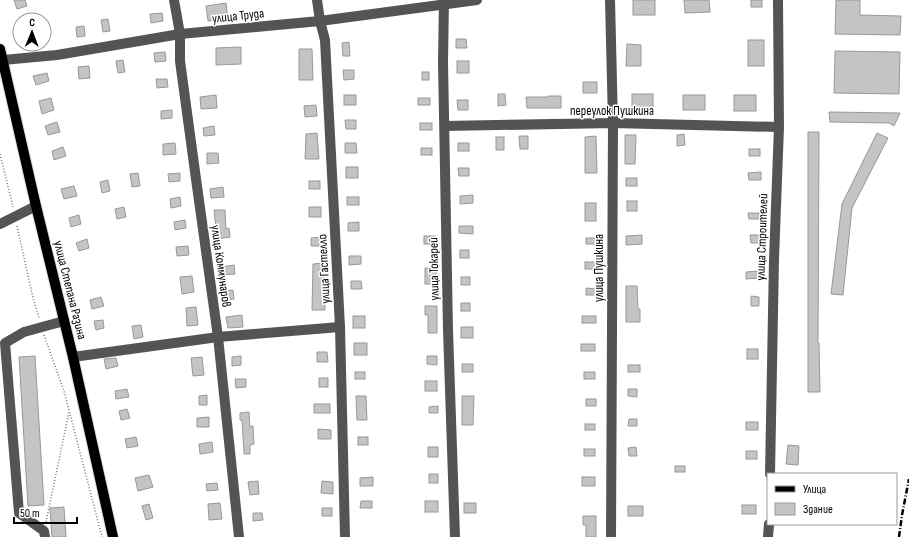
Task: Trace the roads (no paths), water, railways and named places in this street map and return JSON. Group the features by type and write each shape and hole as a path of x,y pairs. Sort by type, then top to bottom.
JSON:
{"main road":[{"name":"улица Степана Разина","path":"0,49 73,357 113,537"}],"street":[{"name":"улица Коммунаров","path":"174,0 180,34 180,61 218,337 239,537"},
{"name":"улица Гастелло","path":"317,0 325,40 340,327 345,537"},
{"name":"улица Труда","path":"2,60 57,55 180,34 320,21 444,2 476,0"},
{"name":"улица Пушкина","path":"610,0 613,123 611,537"},
{"name":"улица Строителей","path":"770,473 774,259 779,127 778,0"},
{"name":"улица Токарей","path":"444,2 443,62 454,537"},
{"name":"переулок Пушкина","path":"445,126 613,123 779,127"},
{"path":"0,224 36,206"},
{"path":"45,534 19,512 5,343 24,332 64,321"},
{"path":"73,357 218,337 340,327"},
{"path":"768,537 769,525"}],"railway":[{"path":"899,537 909,479"}]}
